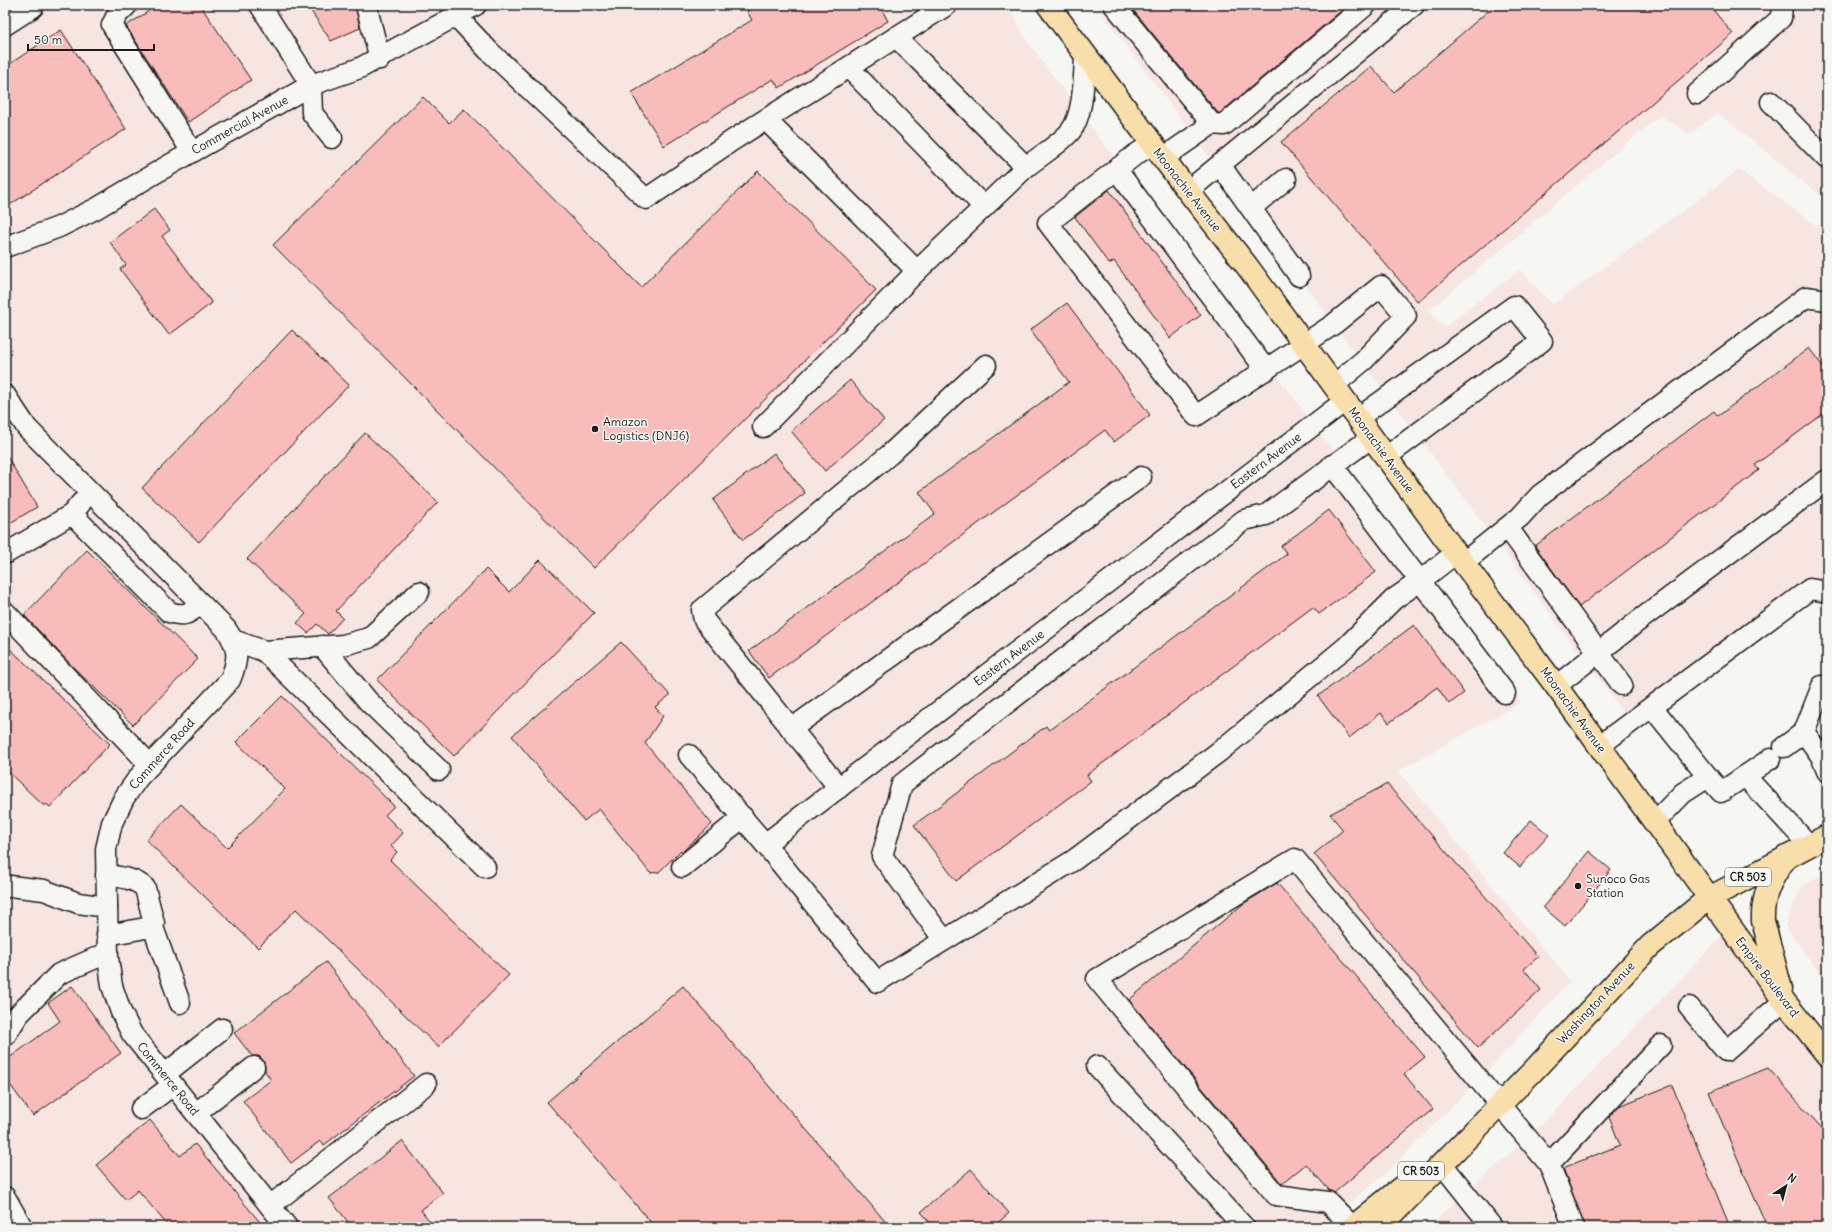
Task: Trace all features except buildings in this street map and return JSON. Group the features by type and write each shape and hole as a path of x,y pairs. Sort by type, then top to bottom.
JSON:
{"main road":[{"name":"Moonachie Avenue","path":"1048,5 1188,192 1247,266 1460,558 1556,686 1709,898"},
{"name":"CR 503","path":"1709,898 1818,841"},
{"path":"1784,1001 1763,921 1763,901 1770,883 1787,856"},
{"name":"Empire Boulevard","path":"1709,898 1784,1001 1827,1055"},
{"name":"Washington Avenue","path":"1380,1227 1650,946 1709,898"},
{"name":"Washington Avenue","path":"1353,1227 1495,1109"}],"street":[{"path":"127,5 117,15 112,25 192,152"},
{"path":"260,5 311,84 312,113 332,138"},
{"path":"366,5 380,59"},
{"name":"Commercial Avenue","path":"5,247 59,227 97,208 311,84 360,68 380,59 476,5"},
{"path":"456,16 488,50 646,199 766,120 947,5"},
{"path":"1114,5 1212,124"},
{"path":"1304,345 1196,416 1048,223 1116,169 1212,124 1224,125 1366,5"},
{"path":"1188,192 1414,5"},
{"path":"1697,94 1781,18 1782,5"},
{"path":"5,25 34,7"},
{"path":"896,37 1026,168"},
{"path":"763,427 917,271 1026,168 1070,132 1075,124 1080,106 1085,55"},
{"path":"848,68 984,207"},
{"path":"1771,102 1827,159"},
{"path":"766,120 917,271"},
{"path":"1220,165 1299,276"},
{"path":"1116,169 1266,370"},
{"path":"1251,208 1286,179"},
{"name":"Eastern Avenue","path":"765,844 839,788 1340,393 1364,360 1406,316 1381,286 1334,324 1304,345"},
{"path":"689,755 743,817 877,982 1074,860 1220,751 1346,647 1394,599 1508,528 1540,495 1806,297 1827,300"},
{"path":"1358,418 1514,306 1542,341 1386,457"},
{"path":"839,788 704,620 702,610 889,455 986,365"},
{"path":"8,408 226,629 234,640 264,651 485,867"},
{"path":"944,940 882,856 902,784 1244,520 1266,515 1332,464 1372,437"},
{"path":"1332,464 1505,693"},
{"path":"791,729 1141,476"},
{"path":"1556,686 1637,622 1827,480"},
{"path":"5,554 72,514 91,492"},
{"path":"72,514 169,612 180,615 188,614 201,604"},
{"path":"1508,528 1622,685"},
{"path":"136,579 156,558"},
{"path":"1599,746 1810,589 1827,592"},
{"path":"264,651 343,645 369,638 419,592"},
{"path":"5,612 150,764"},
{"name":"Commerce Road","path":"234,640 237,654 236,668 230,680 138,778 124,798 112,823 106,849 107,944 112,986 120,1012 132,1034 287,1227"},
{"path":"322,646 368,700 439,770"},
{"path":"1652,707 1721,792 1777,753 1804,732 1822,686"},
{"path":"1804,732 1821,756 1827,771"},
{"path":"1654,823 1683,793 1708,776"},
{"path":"1745,776 1818,841"},
{"path":"682,867 743,817"},
{"path":"1353,1227 1328,1202 1276,1195 1097,979 1295,859 1495,1109 1549,1164 1574,1227"},
{"path":"106,875 136,881 145,888 154,923 153,927 180,1003"},
{"path":"5,888 10,886 44,890 78,903 107,907"},
{"path":"5,1036 19,1014 59,974 107,944 153,927"},
{"path":"1689,1006 1726,1051 1784,1001"},
{"path":"141,1109 222,1029"},
{"path":"1549,1164 1661,1045"},
{"path":"1097,1066 1244,1227"},
{"path":"196,1113 254,1067"},
{"path":"270,1206 426,1084"},
{"path":"1442,1164 1492,1227"},
{"path":"5,1197 22,1227"}],"shaded area":[{"path":"5,5 1008,5 1027,41 1521,702 1398,771 1570,981 1491,1067 1386,1173 1319,1227 5,1227"},
{"path":"1096,5 1827,5 1827,201 1718,113 1690,134 1660,115 1428,311 1444,327 1520,270 1553,305 1739,170 1827,233 1827,578 1632,723"},
{"path":"1827,873 1827,983 1785,926 1801,887"},
{"path":"1734,923 1827,1035 1827,1227 1428,1227 1546,1121"}],"place":[{"name":"Amazon Logistics (DNJ6)","path":"595,429"},
{"name":"Sunoco Gas Station","path":"1578,886"}]}
